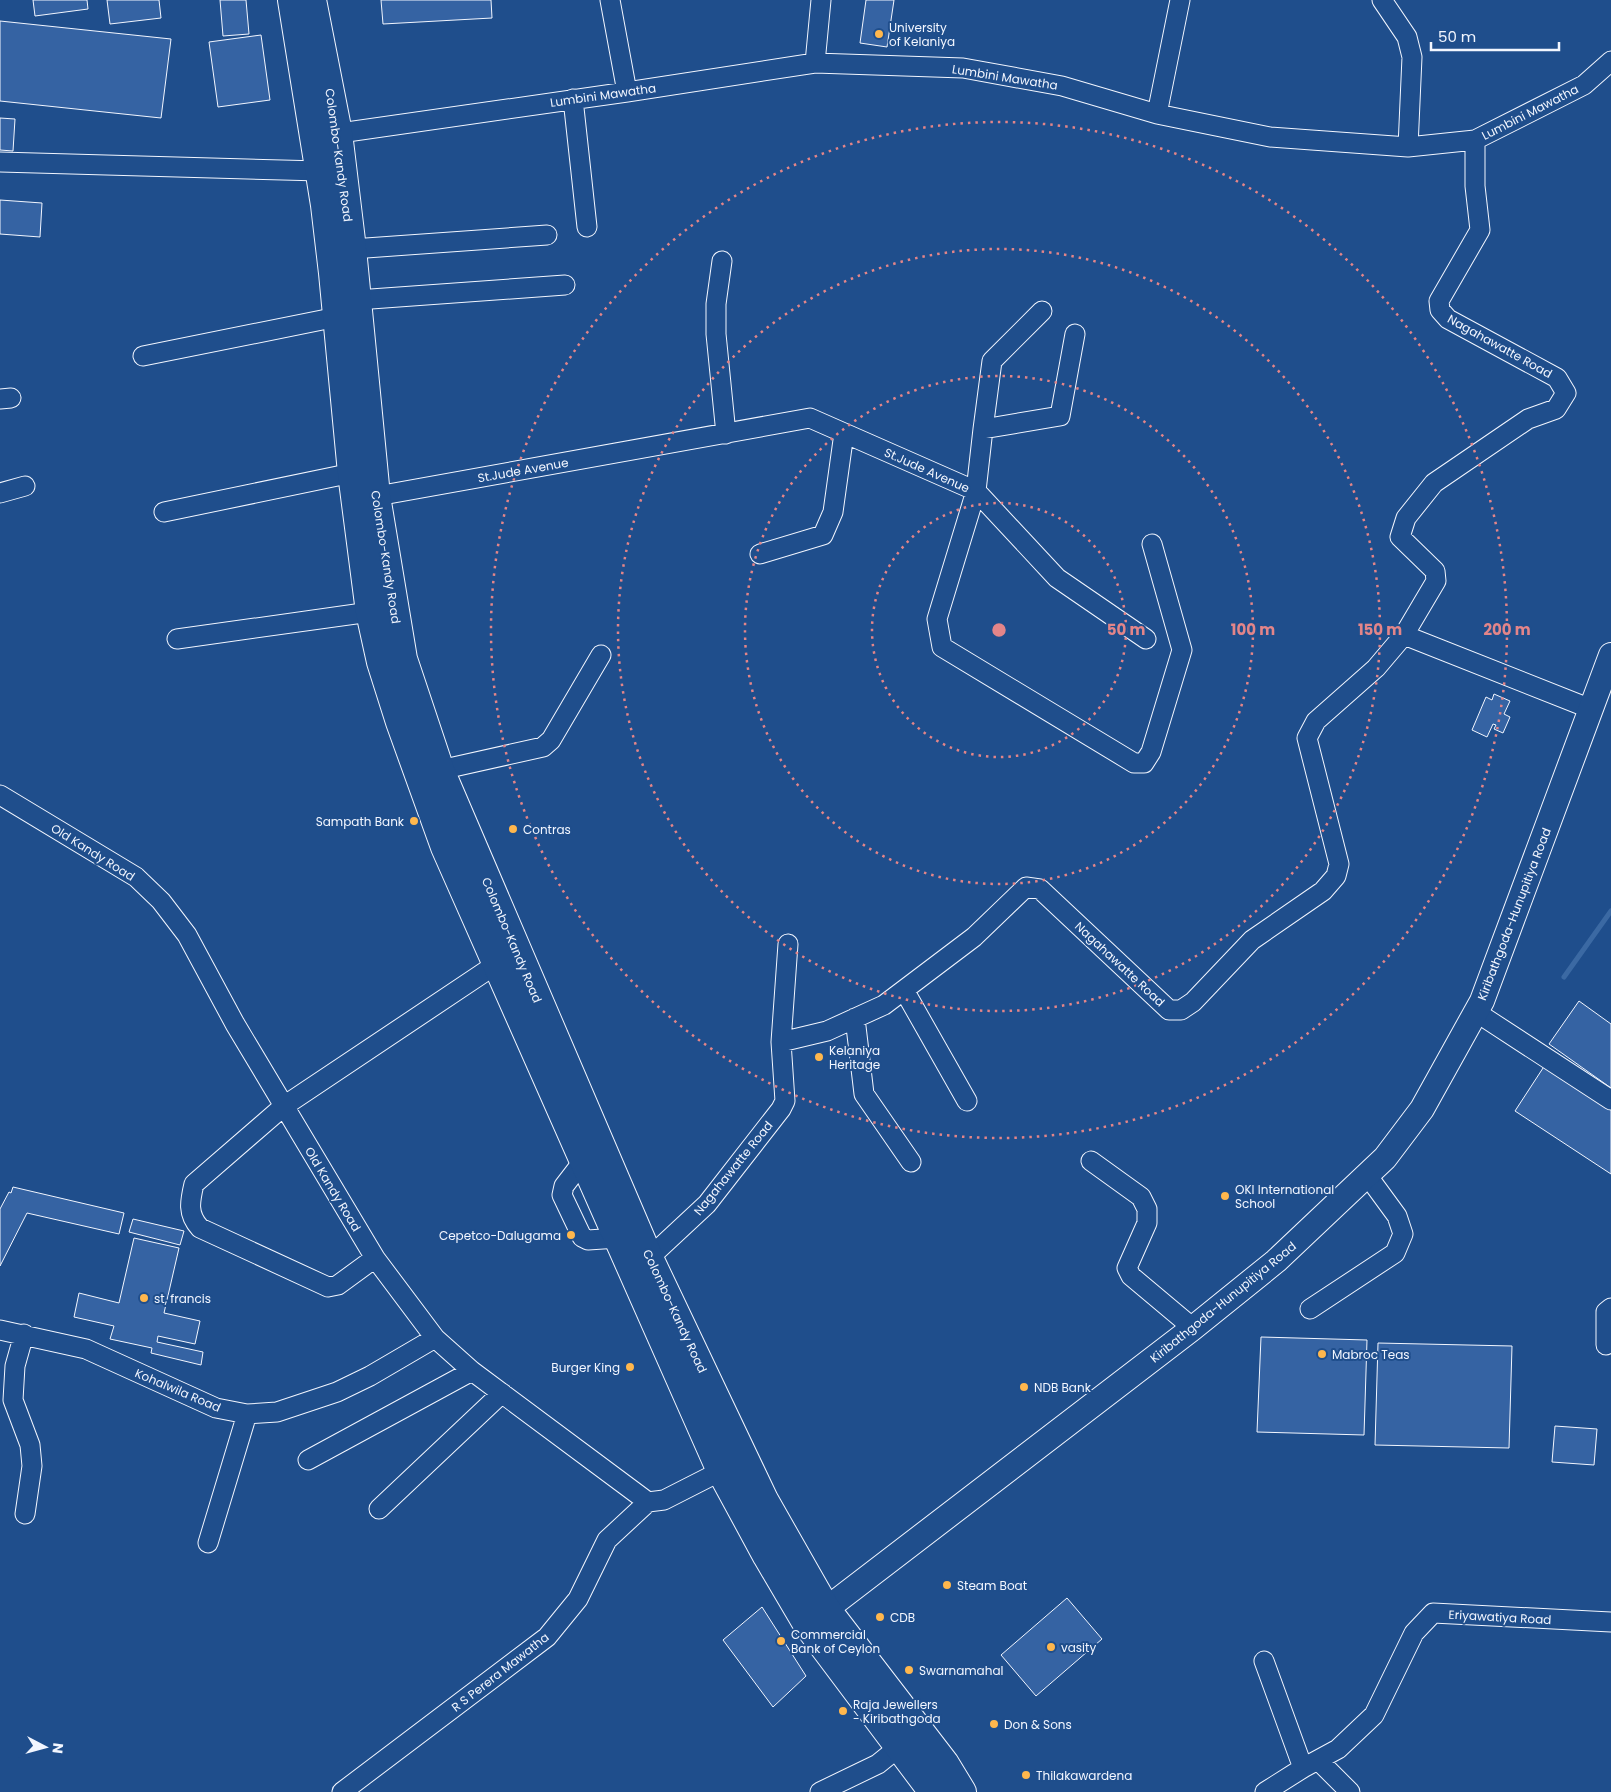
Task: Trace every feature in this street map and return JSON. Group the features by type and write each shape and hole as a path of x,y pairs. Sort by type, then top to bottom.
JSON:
{"highway":[{"name":"Colombo-Kandy Road","path":"292,0 352,249 347,309 352,473 366,498 403,659 506,957 584,1160 618,1238 640,1264 764,1500 817,1616 899,1748 933,1792"},
{"name":"Colombo-Kandy Road","path":"312,0 326,135 320,171 347,309 366,498 370,612 381,662 403,731 445,847 506,957 640,1264 721,1471 767,1556 945,1764 962,1792"}],"main road":[{"name":"Kiribathgoda-Hunupitiya Road","path":"817,1616 1193,1328 1276,1261 1385,1158 1422,1109 1482,1000 1611,655"}],"street":[{"path":"610,0 627,92"},
{"path":"815,63 821,0"},
{"path":"1157,114 1180,0"},
{"path":"1382,0 1407,36 1412,57 1408,147"},
{"name":"Lumbini Mawatha","path":"326,135 815,63 963,68 1062,86 1157,114 1270,137 1408,147 1475,140 1584,85 1611,61"},
{"path":"573,99 587,226"},
{"name":"Nagahawatte Road","path":"781,1042 827,1031 884,1005 974,937 1026,887 1040,889 1169,1010 1181,1010 1193,1002 1252,940 1323,891 1336,876 1339,864 1307,738 1316,721 1376,668 1404,635 1436,581 1435,571 1400,536 1406,518 1434,483 1528,419 1556,409 1566,394 1557,378 1448,319 1440,310 1439,301 1480,230 1475,186 1475,140"},
{"path":"0,162 320,171"},
{"path":"352,249 547,235"},
{"path":"722,261 716,304 716,334 726,434"},
{"path":"143,356 347,309 565,285"},
{"path":"1042,311 992,361 976,491 1058,578 1146,639"},
{"path":"983,429 1060,416 1075,334"},
{"name":"St.Jude Avenue","path":"366,498 810,418 976,491 936,619 942,647 1134,763 1144,763 1151,752 1182,650 1152,544"},
{"path":"760,554 823,535 833,512 844,433"},
{"path":"164,512 352,473"},
{"path":"0,493 25,486"},
{"path":"177,639 370,612"},
{"path":"1404,635 1591,709"},
{"path":"440,770 543,748 552,740 601,655"},
{"name":"Old Kandy Road","path":"0,795 136,877 161,901 187,936 235,1024 375,1258 435,1338 472,1371 648,1502"},
{"name":"Nagahawatte Road","path":"640,1264 706,1204 781,1109 785,1101 781,1042 788,944"},
{"path":"375,1258 338,1285 328,1287 200,1228 192,1220 190,1208 194,1184 284,1106 506,957"},
{"path":"904,990 967,1101"},
{"path":"1476,1012 1611,1100"},
{"path":"855,1018 864,1094 910,1162"},
{"path":"1091,1161 1141,1196 1147,1209 1147,1223 1127,1268 1131,1276 1193,1328"},
{"path":"1310,1309 1395,1253 1403,1234 1397,1216 1367,1175"},
{"path":"1606,1345 1606,1312 1611,1308"},
{"name":"Kohalwila Road","path":"0,1330 86,1349 216,1408 247,1414 277,1412 337,1392 370,1376 435,1338"},
{"path":"24,1334 15,1366 13,1400 30,1445 32,1466 24,1514"},
{"path":"308,1460 472,1371"},
{"path":"379,1509 502,1393"},
{"path":"208,1543 247,1414"},
{"path":"648,1502 664,1500 721,1471"},
{"name":"R S Perera Mawatha","path":"342,1792 548,1638 578,1599 607,1540 648,1502"},
{"name":"Eriyawatiya Road","path":"1265,1792 1338,1749 1374,1715 1414,1633 1433,1613 1611,1622"},
{"path":"1264,1661 1311,1764 1350,1792"},
{"path":"820,1792 878,1764 899,1748"}],"building":[{"path":"33,0 87,0 88,9 35,16"},
{"path":"107,0 159,0 161,18 110,24"},
{"path":"220,0 246,0 249,34 223,36"},
{"path":"381,0 491,0 492,18 383,24"},
{"path":"866,0 894,0 887,47 860,43"},
{"path":"0,21 171,39 161,118 0,101"},
{"path":"261,35 270,100 218,107 209,42"},
{"path":"0,118 15,119 13,151 0,150"},
{"path":"0,200 42,203 40,237 0,234"},
{"path":"1494,694 1510,701 1504,714 1510,717 1503,733 1494,729 1496,725 1493,724 1487,737 1472,730 1486,697 1492,700"},
{"path":"1579,1001 1611,1024 1611,1088 1549,1044"},
{"path":"1545,1065 1611,1109 1611,1174 1515,1111"},
{"path":"13,1187 124,1213 119,1234 27,1213 0,1266 0,1209"},
{"path":"133,1219 184,1231 180,1245 129,1232"},
{"name":"st, francis","path":"134,1238 179,1248 164,1313 200,1321 195,1344 158,1336 157,1342 203,1352 201,1365 151,1353 152,1348 110,1339 114,1326 74,1317 79,1293 119,1303"},
{"path":"1261,1337 1367,1340 1364,1435 1257,1432"},
{"path":"1378,1343 1512,1346 1509,1448 1375,1445"},
{"path":"1555,1426 1597,1429 1594,1465 1552,1462"},
{"name":"vasity","path":"1067,1598 1102,1639 1036,1696 1001,1655"},
{"path":"762,1607 806,1676 773,1707 723,1640"}],"waterway":[{"path":"1564,977 1611,911"}],"place":[{"name":"University of Kelaniya","path":"879,34"},
{"name":"Sampath Bank","path":"414,821"},
{"name":"Contras","path":"513,829"},
{"name":"Kelaniya Heritage","path":"819,1057"},
{"name":"OKI International School","path":"1225,1196"},
{"name":"Cepetco-Dalugama","path":"571,1235"},
{"name":"st, francis","path":"144,1298"},
{"name":"Mabroc Teas","path":"1322,1354"},
{"name":"Burger King","path":"630,1367"},
{"name":"NDB Bank","path":"1024,1387"},
{"name":"Steam Boat","path":"947,1585"},
{"name":"CDB","path":"880,1617"},
{"name":"Commercial Bank of Ceylon","path":"781,1641"},
{"name":"vasity","path":"1051,1647"},
{"name":"Swarnamahal","path":"909,1670"},
{"name":"Raja Jewellers - Kiribathgoda","path":"843,1711"},
{"name":"Don & Sons","path":"994,1724"},
{"name":"Thilakawardena","path":"1026,1775"}]}
